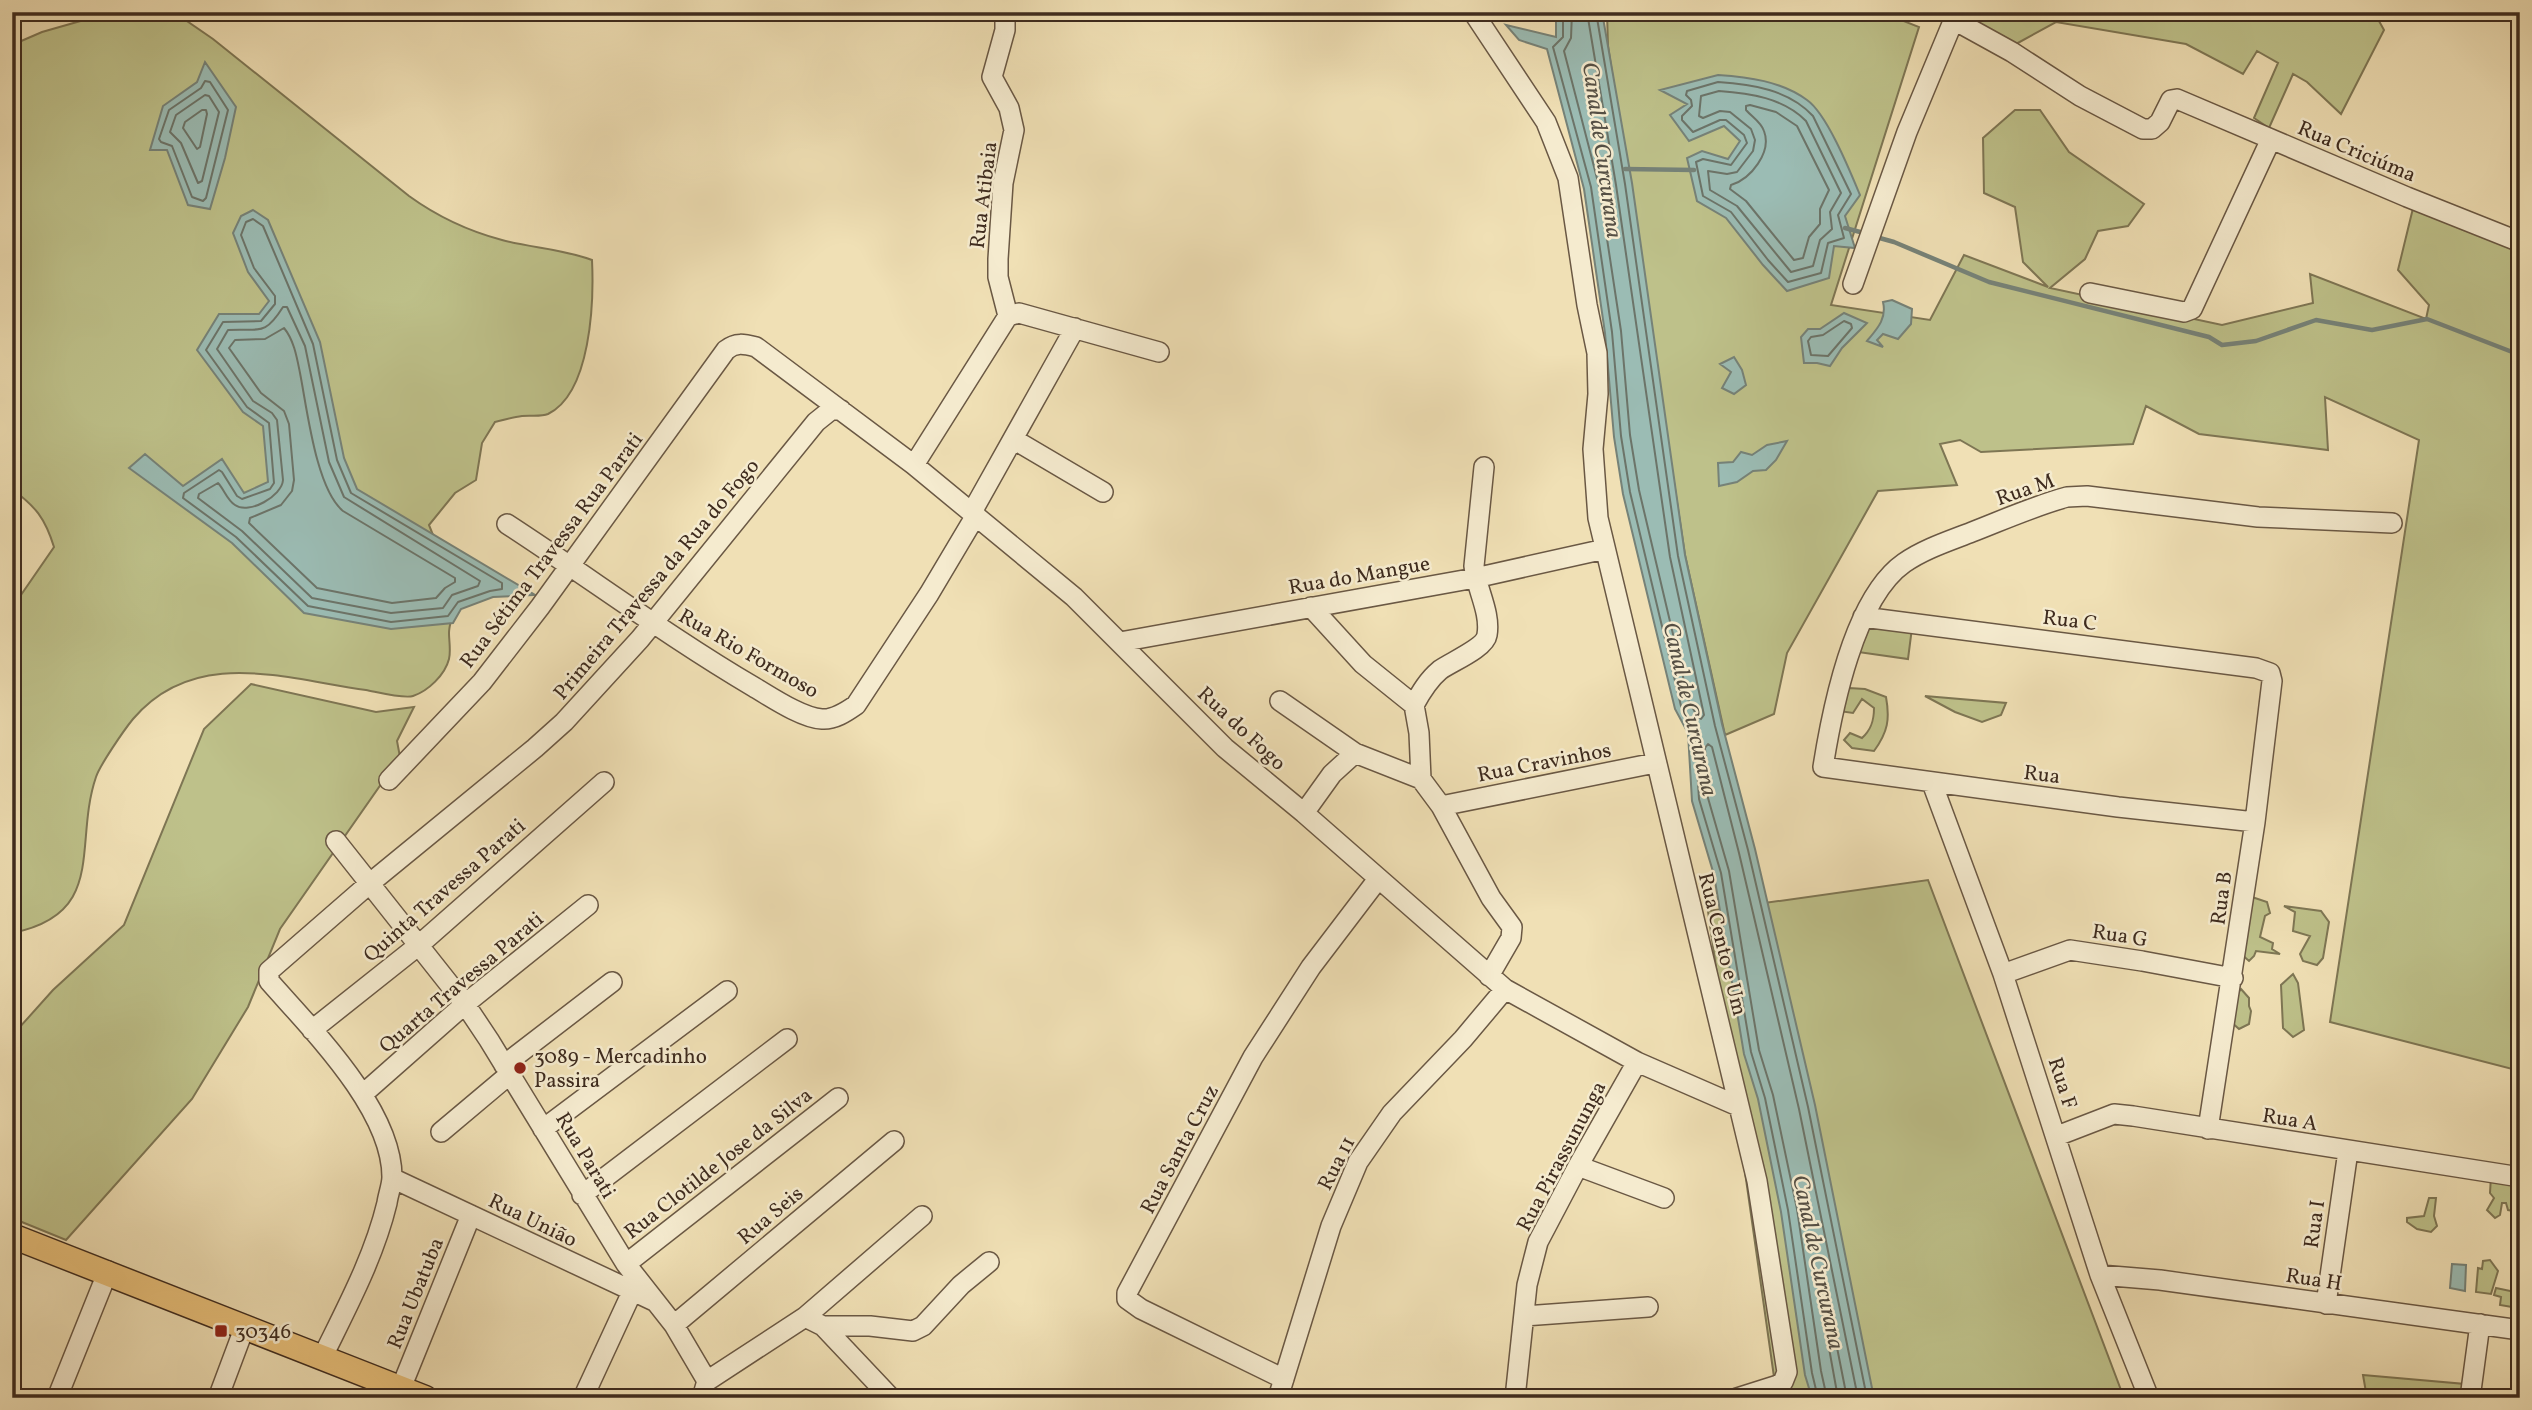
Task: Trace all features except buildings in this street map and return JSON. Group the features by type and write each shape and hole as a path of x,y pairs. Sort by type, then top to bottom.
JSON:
{"main road":[{"path":"12,1236 323,1356 396,1390 425,1398"}],"street":[{"name":"Rua Atibaia","path":"1005,12 1005,30 992,77 1009,108 1014,130 1003,183 998,259 998,277 1008,316"},
{"name":"Rua Cento e Um","path":"1474,12 1546,122 1568,178 1597,353 1598,394 1593,449 1598,518 1761,1209 1787,1372 1783,1382 1737,1398"},
{"path":"1853,284 1907,132 1956,16"},
{"name":"Rua Criciúma","path":"1956,16 2080,96 2143,129 2151,129 2160,122 2168,104 2177,99 2520,242"},
{"path":"2090,293 2184,312 2192,309 2271,139"},
{"path":"914,464 1008,316 1019,313 1159,352"},
{"name":"Rua Rio Formoso","path":"507,524 653,622 785,704 810,716 832,718 856,705 929,593 1075,328"},
{"name":"Rua do Fogo","path":"741,343 756,347 914,464 1074,597 1225,748 1304,813 1505,989 1637,1062 1738,1106"},
{"name":"Rua Sétima Travessa Rua Parati","path":"389,780 482,682 726,350 741,343"},
{"name":"Primeira Travessa da Rua do Fogo","path":"312,1030 269,981 268,974 369,884 536,748 564,722 653,622 816,422 831,410 841,410"},
{"path":"1013,439 1103,492"},
{"path":"1421,779 1419,733 1414,705 1424,686 1440,670 1484,642 1487,636 1485,606 1475,578 1474,566 1484,467"},
{"name":"Rua M","path":"1823,767 1830,721 1863,617 1882,586 1903,563 1931,549 2067,497 2087,496 2258,517 2392,523"},
{"name":"Rua do Mangue","path":"1120,642 1475,578 1605,549"},
{"path":"1311,607 1363,664 1414,705"},
{"name":"Rua C","path":"1863,617 2256,668 2270,673"},
{"name":"Rua B","path":"2208,1129 2255,822 2272,681 2270,673"},
{"path":"1280,701 1355,753 1421,779 1441,806 1491,898 1512,927 1511,938 1489,976"},
{"path":"1304,813 1332,774 1355,753"},
{"name":"Rua Cravinhos","path":"1441,806 1655,763"},
{"name":"Rua","path":"1823,767 1932,783 2255,822"},
{"name":"Quinta Travessa Parati","path":"312,1030 419,945 604,782"},
{"name":"Rua F","path":"1932,783 2003,974 2100,1275 2149,1398"},
{"name":"Rua Parati","path":"336,841 465,1004 626,1264 674,1325 704,1389"},
{"name":"Rua Santa Cruz","path":"1281,1388 1141,1309 1127,1299 1127,1293 1253,1057 1311,967 1378,879"},
{"name":"Quarta Travessa Parati","path":"363,1094 465,1004 588,905"},
{"name":"Rua G","path":"2003,974 2070,950 2233,978"},
{"path":"441,1132 507,1070 612,982"},
{"name":"Rua 11","path":"1281,1388 1331,1226 1358,1162 1392,1113 1463,1039 1505,989"},
{"path":"543,1129 727,991"},
{"path":"312,1030 363,1094 376,1118 385,1142 392,1178 379,1231 323,1356"},
{"path":"582,1195 787,1039"},
{"name":"Rua Pirassununga","path":"1515,1398 1527,1285 1538,1242 1637,1062"},
{"name":"Rua Clotilde Jose da Silva","path":"626,1264 838,1098"},
{"name":"Rua A","path":"2057,1136 2114,1114 2520,1177"},
{"name":"Rua Seis","path":"674,1325 894,1141"},
{"name":"Rua I","path":"2326,1304 2348,1151"},
{"path":"1578,1166 1664,1198"},
{"name":"Rua União","path":"392,1178 655,1301"},
{"name":"Rua Ubatuba","path":"396,1390 471,1215"},
{"path":"704,1389 814,1322 922,1216"},
{"path":"814,1322 913,1331 923,1326 961,1285 989,1262"},
{"path":"57,1398 108,1271"},
{"name":"Rua H","path":"2100,1275 2160,1280 2520,1330"},
{"path":"583,1398 632,1292"},
{"path":"1524,1316 1648,1307"},
{"path":"814,1322 891,1398"},
{"path":"2470,1398 2480,1324"},
{"path":"218,1398 245,1326"}],"green space":[{"path":"112,12 166,12 178,15 213,39 409,196 442,217 465,228 513,243 570,253 592,260 590,322 581,367 573,387 562,403 545,415 519,416 495,422 482,443 476,480 455,493 429,525 447,580 452,612 449,659 435,682 419,694 403,697 273,675 242,673 213,675 184,682 157,696 129,724 96,777 90,802 85,851 75,893 62,910 42,924 12,933 12,608 54,547 39,514 12,489 12,45 42,32"},
{"path":"1607,12 1881,12 1919,27 1831,305 1930,320 1964,255 2048,287 2023,262 2015,207 1984,193 1983,138 2015,110 2040,110 2069,152 2144,204 2128,226 2098,231 2085,259 2050,288 2222,325 2313,303 2310,274 2426,319 2429,305 2398,270 2415,200 2520,245 2520,1071 2330,1022 2419,440 2325,397 2328,450 2199,434 2146,406 2133,444 1981,452 1960,440 1940,444 1957,485 1878,491 1787,653 1774,714 1725,735 1685,555 1608,46"},
{"path":"1966,12 2374,12 2384,30 2341,114 2307,82 2293,74 2269,128 2254,118 2278,63 2257,51 2243,74 2186,44 2056,22 2016,44 1964,17"},
{"path":"1874,612 1913,620 1908,659 1858,652"},
{"path":"251,684 376,712 414,707 397,741 400,757 280,929 248,1007 192,1099 66,1240 12,1218 12,1031 19,1028 53,990 124,925 204,729"},
{"path":"1849,688 1865,689 1886,697 1887,725 1874,751 1852,748 1844,740 1850,733 1862,738 1870,728 1874,713 1874,708 1862,699 1853,713 1839,711"},
{"path":"1925,696 2006,703 2001,715 1982,722 1955,712"},
{"path":"1928,880 2124,1398 1734,1398 1776,1391 1708,911"},
{"path":"2249,896 2267,902 2270,913 2265,916 2260,937 2273,943 2272,949 2280,954 2256,951 2249,961 2240,953"},
{"path":"2284,906 2321,911 2329,922 2323,958 2317,965 2303,961 2300,954 2310,936 2293,931 2295,912"},
{"path":"2293,974 2298,983 2304,1030 2293,1037 2283,1028 2281,985"},
{"path":"2241,989 2249,998 2251,1011 2249,1024 2239,1029 2229,1020 2232,1000"},
{"path":"2491,1176 2520,1179 2520,1212 2508,1210 2506,1203 2502,1203 2500,1215 2495,1218 2487,1210 2494,1198 2490,1193"},
{"path":"2429,1198 2436,1198 2434,1216 2437,1226 2431,1232 2417,1229 2407,1222 2407,1218 2424,1216"},
{"path":"2490,1260 2498,1271 2491,1294 2476,1292 2478,1268 2482,1269 2483,1261"},
{"path":"2496,1288 2520,1293 2518,1308 2500,1305 2501,1297 2494,1295"},
{"path":"2363,1375 2465,1384 2464,1398 2417,1398 2399,1393 2398,1398 2367,1398"}],"water":[{"name":"Canal de Curcurana","path":"1556,12 1602,12 1632,183 1685,555 1722,724 1755,849 1815,1105 1874,1398 1812,1398 1805,1375 1781,1212 1758,1099 1744,1054 1714,875 1692,801 1688,733 1675,709 1623,494 1614,437 1605,333 1584,189 1547,49 1519,40 1506,25 1556,37"},
{"path":"205,62 236,107 210,209 188,205 167,150 150,150 163,106 197,82"},
{"path":"1718,75 1764,81 1786,88 1815,107 1830,130 1860,195 1845,216 1855,248 1834,246 1829,278 1787,291 1726,218 1697,201 1687,158 1702,151 1728,159 1740,141 1724,126 1689,141 1670,115 1687,104 1660,90"},
{"path":"253,210 268,220 320,342 344,458 357,489 535,595 493,597 461,609 453,623 391,629 304,613 232,543 129,468 145,454 183,486 222,459 244,493 268,482 263,426 243,412 197,350 219,314 259,314 269,301 248,272 233,233 241,216"},
{"path":"1892,300 1912,309 1911,324 1898,339 1883,334 1877,340 1883,347 1867,341 1882,319 1883,302"},
{"path":"1844,313 1867,323 1842,348 1830,366 1804,363 1801,337 1808,329 1820,329"},
{"path":"1734,357 1742,370 1746,385 1734,394 1722,388 1731,372 1720,364"},
{"path":"1787,441 1776,460 1766,470 1753,471 1737,482 1719,486 1718,463 1733,462 1741,452 1752,455 1767,445"},
{"path":"2452,1264 2466,1265 2465,1291 2450,1288"}],"waterway":[{"name":"Canal de Curcurana","path":"1625,169 1694,170"},
{"path":"1845,228 1864,233"},
{"path":"1876,237 1989,282 2209,337 2222,345 2256,341 2316,320 2372,330 2427,319 2520,355"}],"place":[{"name":"3089 - Mercadinho Passira","path":"520,1068"},
{"name":"30346","path":"221,1331"}]}
